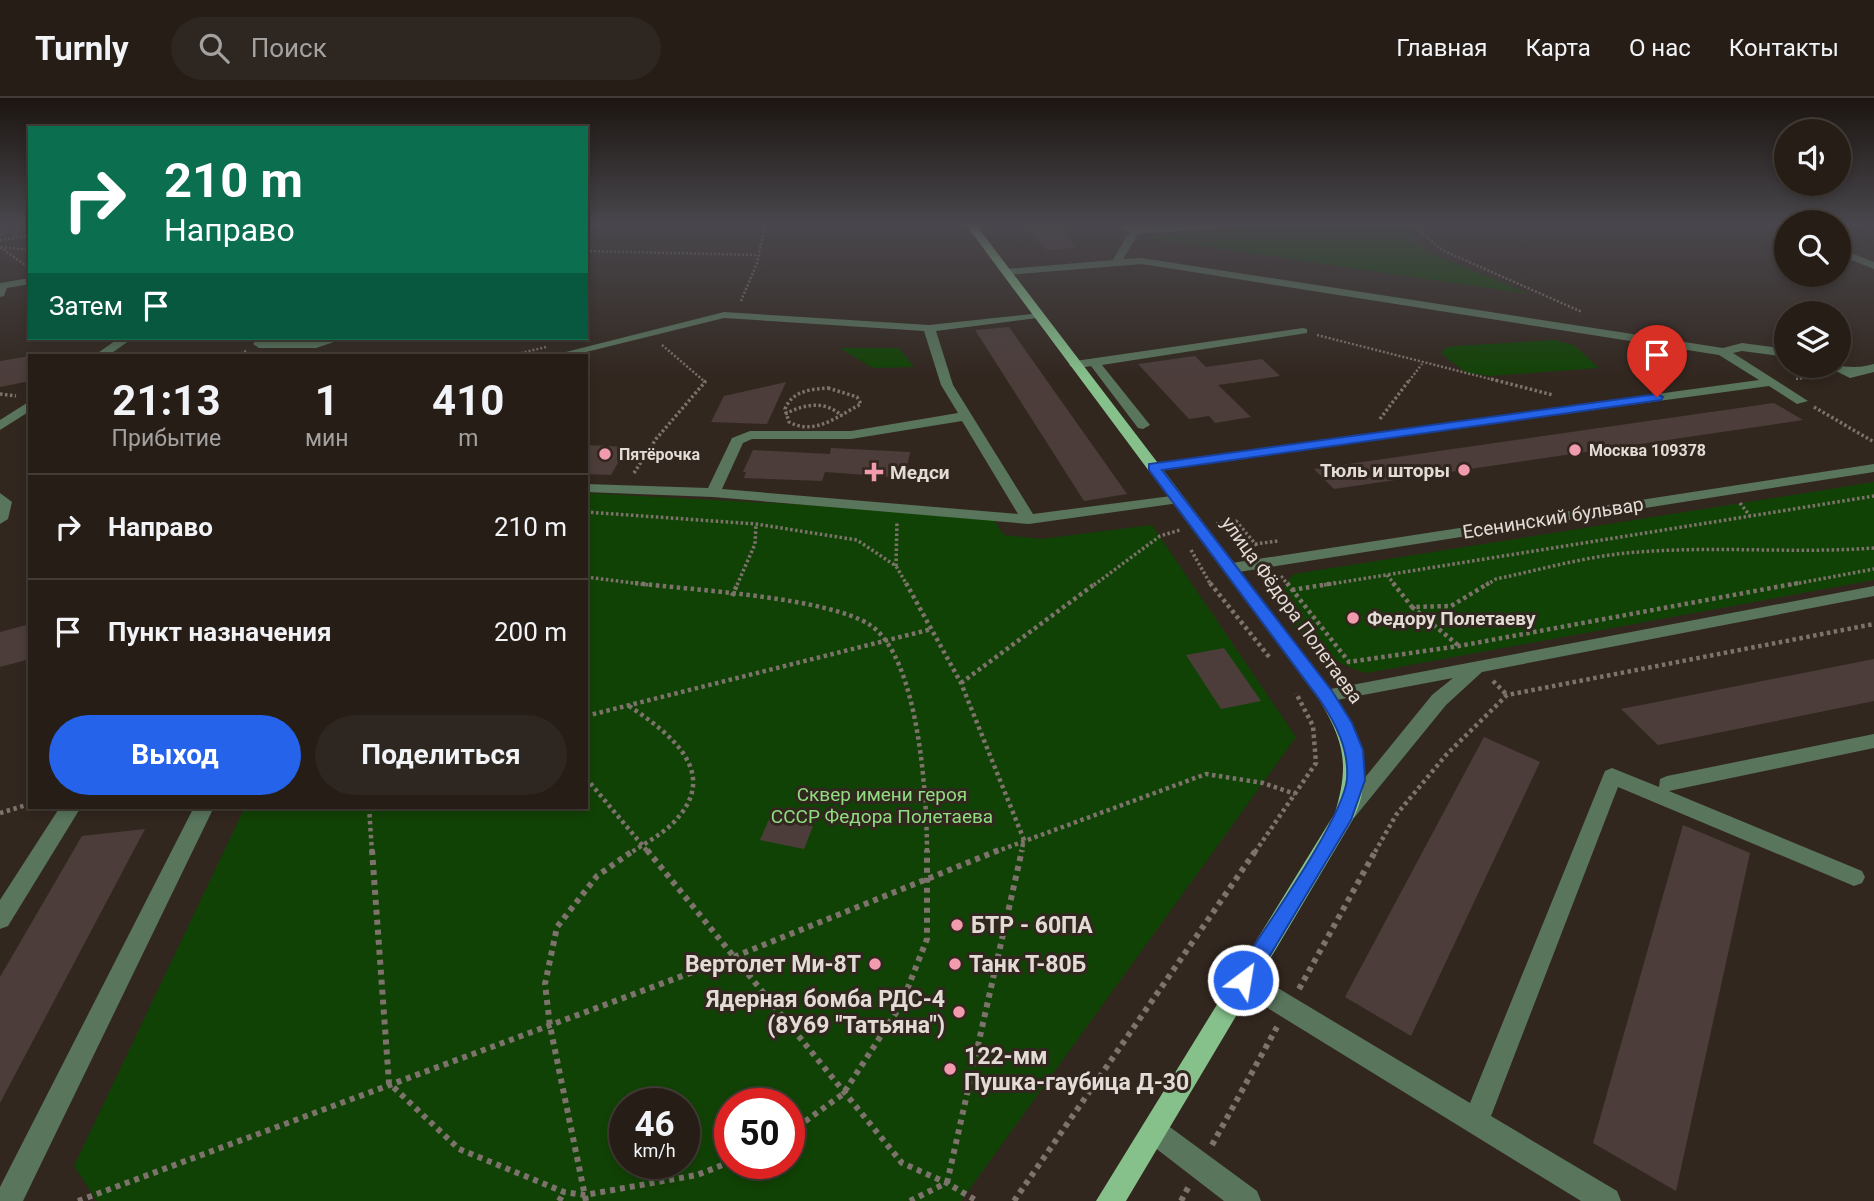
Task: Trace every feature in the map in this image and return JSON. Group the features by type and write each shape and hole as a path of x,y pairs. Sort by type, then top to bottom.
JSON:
{"main road":[{"name":"улица Фёдора Полетаева","path":"1009,276 1326,695 1343,723 1354,750 1356,780 1345,815 1111,1201"}],"street":[{"path":"1245,276 1723,352 1742,347 1774,351"},
{"path":"0,294 3,285 28,281"},
{"path":"564,354 724,315 929,328 1037,315"},
{"path":"929,328 947,385 1029,519"},
{"path":"1075,365 1303,331"},
{"path":"103,354 124,340"},
{"path":"262,340 259,344 316,344 332,340"},
{"path":"1723,352 1802,401"},
{"path":"1094,362 1143,425"},
{"path":"1851,374 1874,368"},
{"path":"1154,467 1768,382"},
{"path":"0,426 28,406"},
{"path":"713,493 737,441 750,429 763,433 851,435 966,416"},
{"name":"Есенинский бульвар","path":"1232,568 1874,468"},
{"path":"588,488 713,493 1029,519 1179,499"},
{"path":"0,497 5,502 0,519"},
{"path":"1326,695 1874,591"},
{"path":"1345,815 1439,700 1478,667"},
{"path":"1667,783 1874,741"},
{"path":"1475,1122 1612,776 1854,877"},
{"path":"0,919 70,809"},
{"path":"8,1201 203,809"},
{"path":"1243,980 1607,1201"},
{"path":"1154,1131 1247,1201"}],"path":[{"path":"738,309 750,276"},
{"path":"1502,276 1587,314"},
{"path":"1303,331 1422,364 1550,394 1574,409"},
{"path":"625,489 656,439 705,382 662,345"},
{"path":"1365,438 1422,364"},
{"path":"1768,382 1809,378"},
{"path":"828,388 847,392 861,401 858,407 825,425 807,429 791,424 785,414 785,405 791,398 807,391 828,388"},
{"path":"1802,401 1874,442"},
{"path":"785,414 801,407 819,405 841,414"},
{"path":"841,414 840,426 851,435"},
{"path":"1292,590 1874,496"},
{"path":"1156,502 1236,622 1275,663"},
{"path":"896,566 897,510"},
{"path":"588,512 756,524 857,540 896,566 961,683 1024,840 947,1183"},
{"path":"961,683 1160,536 1177,530 1236,521 1349,662 1459,646 1874,569"},
{"path":"732,596 755,544 756,524"},
{"path":"1412,607 1451,606 1496,579 1625,553 1679,550 1817,552 1874,548"},
{"path":"1387,575 1412,607 1459,646"},
{"path":"588,577 844,613 870,625 888,641 904,676 915,721 927,809 928,939 901,1006 843,1094 805,1121"},
{"path":"1181,1201 1396,815 1446,755 1507,695 1874,624"},
{"path":"588,716 932,629"},
{"path":"1014,1201 1316,763 1318,740 1311,716 1290,684"},
{"path":"586,1198 550,1026 545,984 557,927 597,876 672,824 692,797 694,777 685,753 656,724 629,706"},
{"path":"78,1201 736,956 928,877 1206,774 1263,783 1295,794"},
{"path":"588,780 736,956 843,1094 902,1163 947,1183 977,1201"},
{"path":"0,813 28,804"},
{"path":"369,809 389,1083 459,1149 564,1192 586,1198 697,1175 714,1168"},
{"path":"910,1201 947,1183"},
{"path":"559,1201 564,1192"}],"green space":[{"path":"1409,276 1487,276 1529,294"},
{"path":"1554,340 1574,345 1599,368 1489,376 1465,372 1441,353 1445,348 1456,346"},
{"path":"839,348 899,348 914,367 873,368"},
{"path":"1874,482 1874,580 1367,673 1334,660 1317,649 1301,636 1289,621 1283,605 1284,589 1294,574"},
{"name":"Сквер имени героя СССР Федора Полетаева","path":"588,493 990,515 1004,535 1041,539 1152,525 1296,737 961,1201 97,1201 74,1166 244,809 588,809"}],"building":[{"path":"1009,327 1127,494 1084,501 975,330"},
{"path":"28,356 28,381 0,387 0,361"},
{"path":"1195,356 1206,367 1262,359 1280,376 1218,385 1251,417 1215,423 1209,416 1189,419 1138,364"},
{"path":"786,382 767,424 711,422 724,396"},
{"path":"1774,403 1803,420 1334,489 1314,469"},
{"name":"Пятёрочка","path":"588,445 627,447 611,475 588,474"},
{"path":"831,448 910,452 905,478 825,472 822,481 744,478 746,472 743,472 753,450 830,454"},
{"path":"28,625 28,660 0,667 0,632"},
{"path":"1224,648 1261,701 1221,709 1186,655"},
{"path":"1874,659 1874,701 1658,745 1621,709"},
{"path":"1484,737 1540,762 1411,1036 1345,997"},
{"path":"770,817 813,826 804,849 760,840"},
{"path":"1683,825 1750,853 1676,1191 1593,1143"},
{"path":"145,829 0,1103 0,977 82,836"}],"place":[{"name":"Москва 109378","path":"1575,450"},
{"name":"Пятёрочка","path":"605,454"},
{"name":"Тюль и шторы","path":"1464,470"},
{"name":"Медси","path":"874,472"},
{"name":"Федору Полетаеву","path":"1353,618"},
{"name":"БТР - 60ПА","path":"957,925"},
{"name":"Вертолет Ми-8Т","path":"875,964"},
{"name":"Танк Т-80Б","path":"955,964"},
{"name":"Ядерная бомба РДС-4 (8У69 \"Татьяна\")","path":"959,1012"},
{"name":"122-мм Пушка-гаубица Д-30","path":"950,1069"}],"route":[{"path":"1243,980 1345,815 1356,780 1354,750 1343,723 1326,695 1154,467 1657,397"}]}
